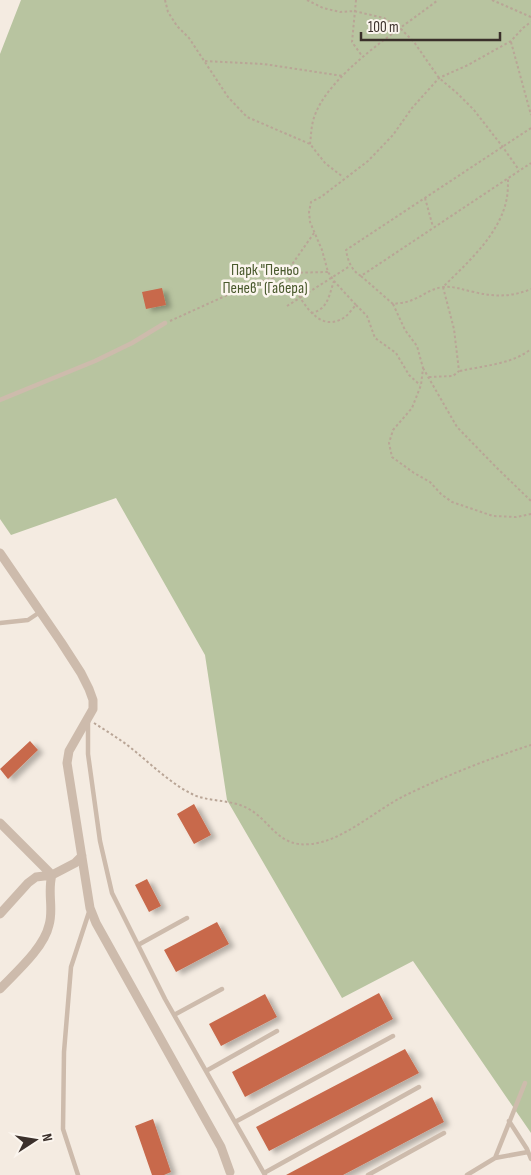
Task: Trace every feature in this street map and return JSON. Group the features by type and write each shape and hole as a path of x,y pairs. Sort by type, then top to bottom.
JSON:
{"street":[{"path":"0,553 81,673 92,700 93,709 69,751 67,763 90,908 96,923 221,1148 231,1174"},
{"path":"0,823 52,876"},
{"path":"0,914 28,883 36,877 52,876 75,863 82,856"},
{"path":"0,989 45,938 50,925 49,892 52,876"}],"lane":[{"path":"0,400 132,344 165,323"},
{"path":"0,623 28,620 40,612"},
{"path":"88,719 88,754 106,871 112,893 174,1015 264,1174 419,1087"},
{"path":"78,1175 63,1129 64,1052 71,967 90,908"},
{"path":"138,945 187,918"},
{"path":"174,1015 222,989"},
{"path":"206,1071 277,1031"},
{"path":"235,1122 393,1036"},
{"path":"495,1158 525,1083"},
{"path":"509,1121 531,1159"},
{"path":"368,1175 444,1133"},
{"path":"467,1175 495,1158 528,1152"}],"path":[{"path":"165,0 168,12 177,26 189,38 228,97 247,117 310,144 325,163 344,178"},
{"path":"308,0 323,8 340,12 354,11 384,18 400,28 414,42 439,78 458,93 474,110 519,170"},
{"path":"356,0 352,42 362,56"},
{"path":"310,144 313,120 331,88 362,56 438,0"},
{"path":"492,0 531,17"},
{"path":"420,385 409,375 396,354 375,338 367,316 328,272 322,250 310,222 311,202 321,197 368,161 393,135 412,108 439,78 511,42 531,22"},
{"path":"511,42 531,115"},
{"path":"205,61 264,64 343,76"},
{"path":"531,128 346,250 350,266 355,273 393,304 405,330 417,346 423,368 457,427 531,501"},
{"path":"361,276 531,163"},
{"path":"443,287 479,250 496,225 506,202 508,178"},
{"path":"425,198 433,228"},
{"path":"286,273 314,233"},
{"path":"287,306 350,266"},
{"path":"165,323 234,292 286,273 328,272"},
{"path":"286,273 311,312 320,321 329,322 345,317 356,305"},
{"path":"311,312 319,311 324,307 334,281"},
{"path":"443,287 454,330 459,372"},
{"path":"393,304 411,301 434,288 443,287 458,287 473,292 503,296 531,289"},
{"path":"429,377 453,376 459,372 525,354 531,349"},
{"path":"423,368 420,385 412,408 393,430 389,443 392,457 430,482 452,502 493,516 516,517 531,514"},
{"path":"88,719 125,743 180,788 195,796 232,802 249,809 279,836 300,844 312,844 329,840 404,796 490,759 531,745"}],"green space":[{"name":"Парк \"Пеньо Пенев\" (Габера)","path":"21,0 531,0 531,1133 413,961 342,998 227,800 205,655 116,498 11,535 0,519 0,54"}],"building":[{"path":"162,288 166,305 146,309 142,292"},
{"path":"30,741 38,750 8,779 0,769"},
{"path":"194,804 211,835 194,844 177,814"},
{"path":"147,879 161,906 149,912 135,885"},
{"path":"217,922 229,944 176,972 164,950"},
{"path":"379,993 393,1019 245,1097 232,1072"},
{"path":"265,994 277,1017 221,1046 209,1024"},
{"path":"405,1049 419,1073 269,1151 256,1127"},
{"path":"432,1097 444,1122 343,1175 286,1175"},
{"path":"153,1119 171,1172 164,1175 152,1175 135,1126"}]}
